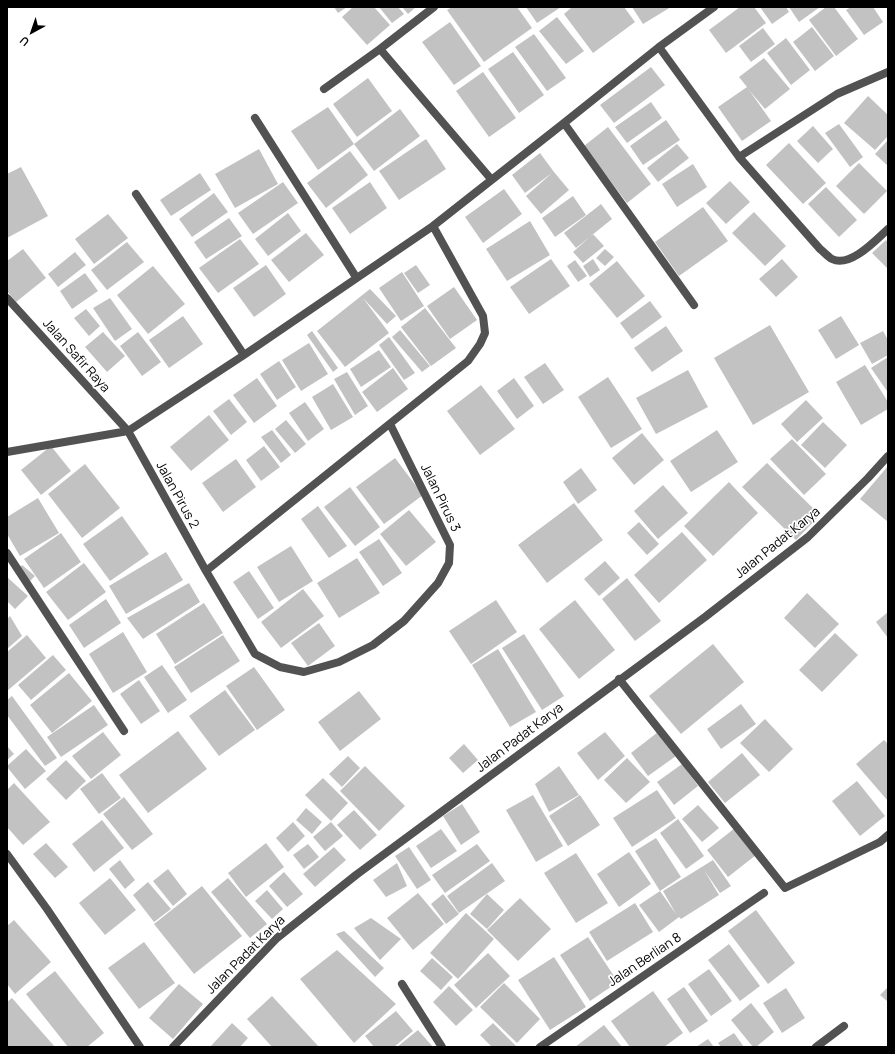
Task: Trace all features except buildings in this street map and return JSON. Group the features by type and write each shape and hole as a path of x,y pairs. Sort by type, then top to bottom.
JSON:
{"street":[{"path":"324,89 380,49 434,7"},
{"path":"7,452 128,431 244,355 356,277 433,226 659,47 714,7"},
{"path":"659,47 739,157 820,249 833,260 846,261 861,252 888,229"},
{"path":"380,49 491,179"},
{"path":"739,157 837,94 888,72"},
{"path":"256,118 356,277"},
{"path":"564,123 694,305"},
{"path":"136,194 244,355"},
{"path":"206,571 468,361 480,344 485,332 483,316 433,226"},
{"name":"Jalan Safir Raya","path":"7,298 128,431"},
{"name":"Jalan Pirus 3","path":"206,571 255,654 280,667 304,672 339,662 373,645 404,621 438,583 449,563 450,545 390,424"},
{"name":"Jalan Pirus 2","path":"128,431 206,571"},
{"name":"Jalan Padat Karya","path":"173,1047 277,938 356,875 619,679 705,617 808,537 868,478 888,456"},
{"path":"7,553 124,731"},
{"path":"619,679 785,888 880,842 888,835"},
{"path":"7,854 47,909 140,1047"},
{"name":"Jalan Berlian 8","path":"540,1047 764,893"},
{"path":"402,984 442,1047"},
{"path":"816,1047 844,1026"}]}
